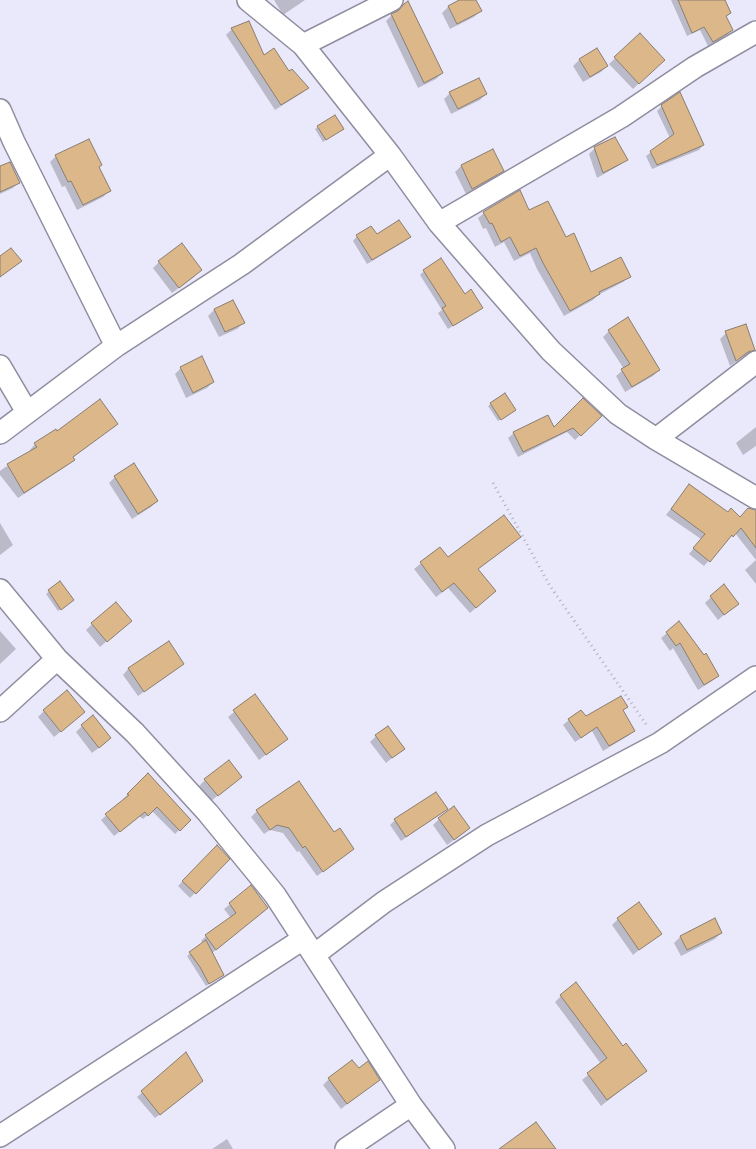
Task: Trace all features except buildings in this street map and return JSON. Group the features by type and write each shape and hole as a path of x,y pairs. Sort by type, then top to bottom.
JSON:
{"street":[{"path":"248,0 303,45 390,155 439,223 551,352 618,414 656,439 756,498"},
{"path":"303,45 392,0"},
{"path":"439,223 532,167 621,117 695,67 756,32"},
{"path":"0,110 14,142 116,346"},
{"path":"0,433 116,346 242,264 390,155"},
{"path":"656,439 756,362"},
{"path":"0,366 27,412"},
{"path":"0,590 58,658 135,733 208,813 275,895 411,1105 444,1149"},
{"path":"0,711 58,658"},
{"path":"0,1136 384,902 487,835 660,743 756,678"},
{"path":"346,1149 411,1105"}],"path":[{"path":"492,483 550,586 660,743"}]}
